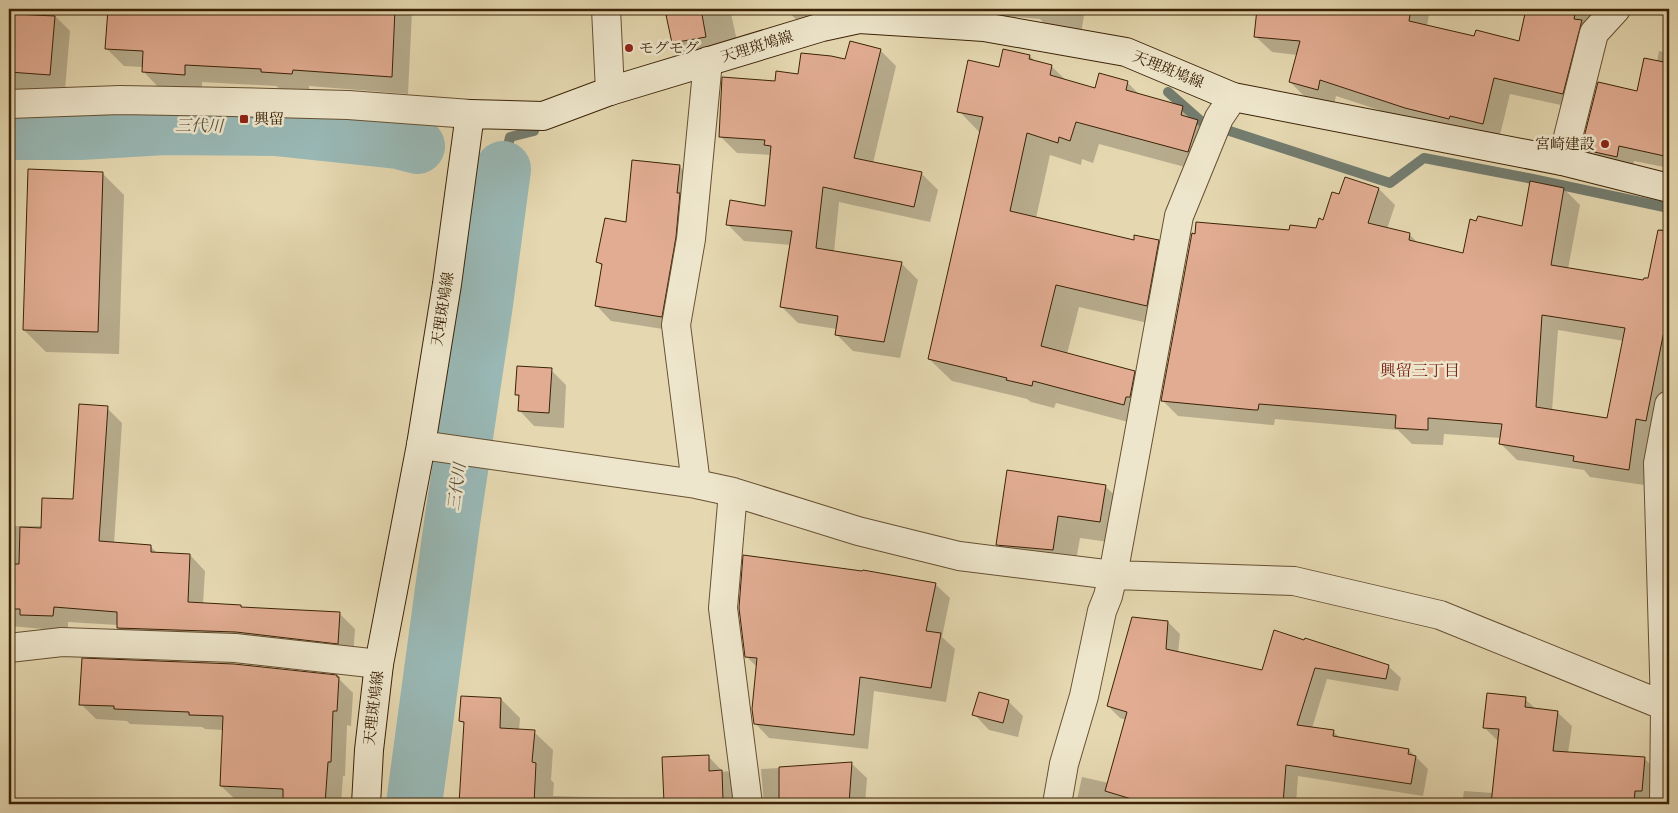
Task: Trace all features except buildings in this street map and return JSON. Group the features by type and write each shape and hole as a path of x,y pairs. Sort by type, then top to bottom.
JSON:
{"street":[{"path":"606,9 610,91"},
{"path":"1562,161 1594,33 1616,9"},
{"name":"天理斑鳩線","path":"366,804 369,750 380,664 421,445 448,284 470,114 543,116 610,91 822,27 859,19 954,17 984,27 1126,52 1226,108 1562,161 1669,188"},
{"path":"696,484 676,325 691,239 708,61"},
{"path":"9,104 120,100 223,102 348,105 470,114"},
{"path":"1057,804 1064,764 1084,696 1102,611 1113,576 1179,216 1226,108"},
{"path":"1664,804 1666,706 1658,463 1669,405"},
{"path":"421,445 696,484 733,492 858,531 959,556 1113,576 1294,581 1440,615 1666,706"},
{"path":"733,492 723,608 748,804"},
{"path":"9,648 62,642 235,648 380,664"}],"waterway":[{"path":"1168,92 1202,122 1390,183 1424,158 1669,208"},
{"name":"三代川","path":"9,132 80,132 165,127 275,128 398,141 417,146"},
{"path":"503,169 510,137 534,131"},
{"name":"三代川","path":"414,804 503,169"}],"place":[{"name":"モグモグ","path":"629,48"},
{"name":"興留","path":"244,119"},
{"name":"宮崎建設","path":"1605,144"}],"district":[{"name":"興留三丁目","path":"1420,372"}]}
